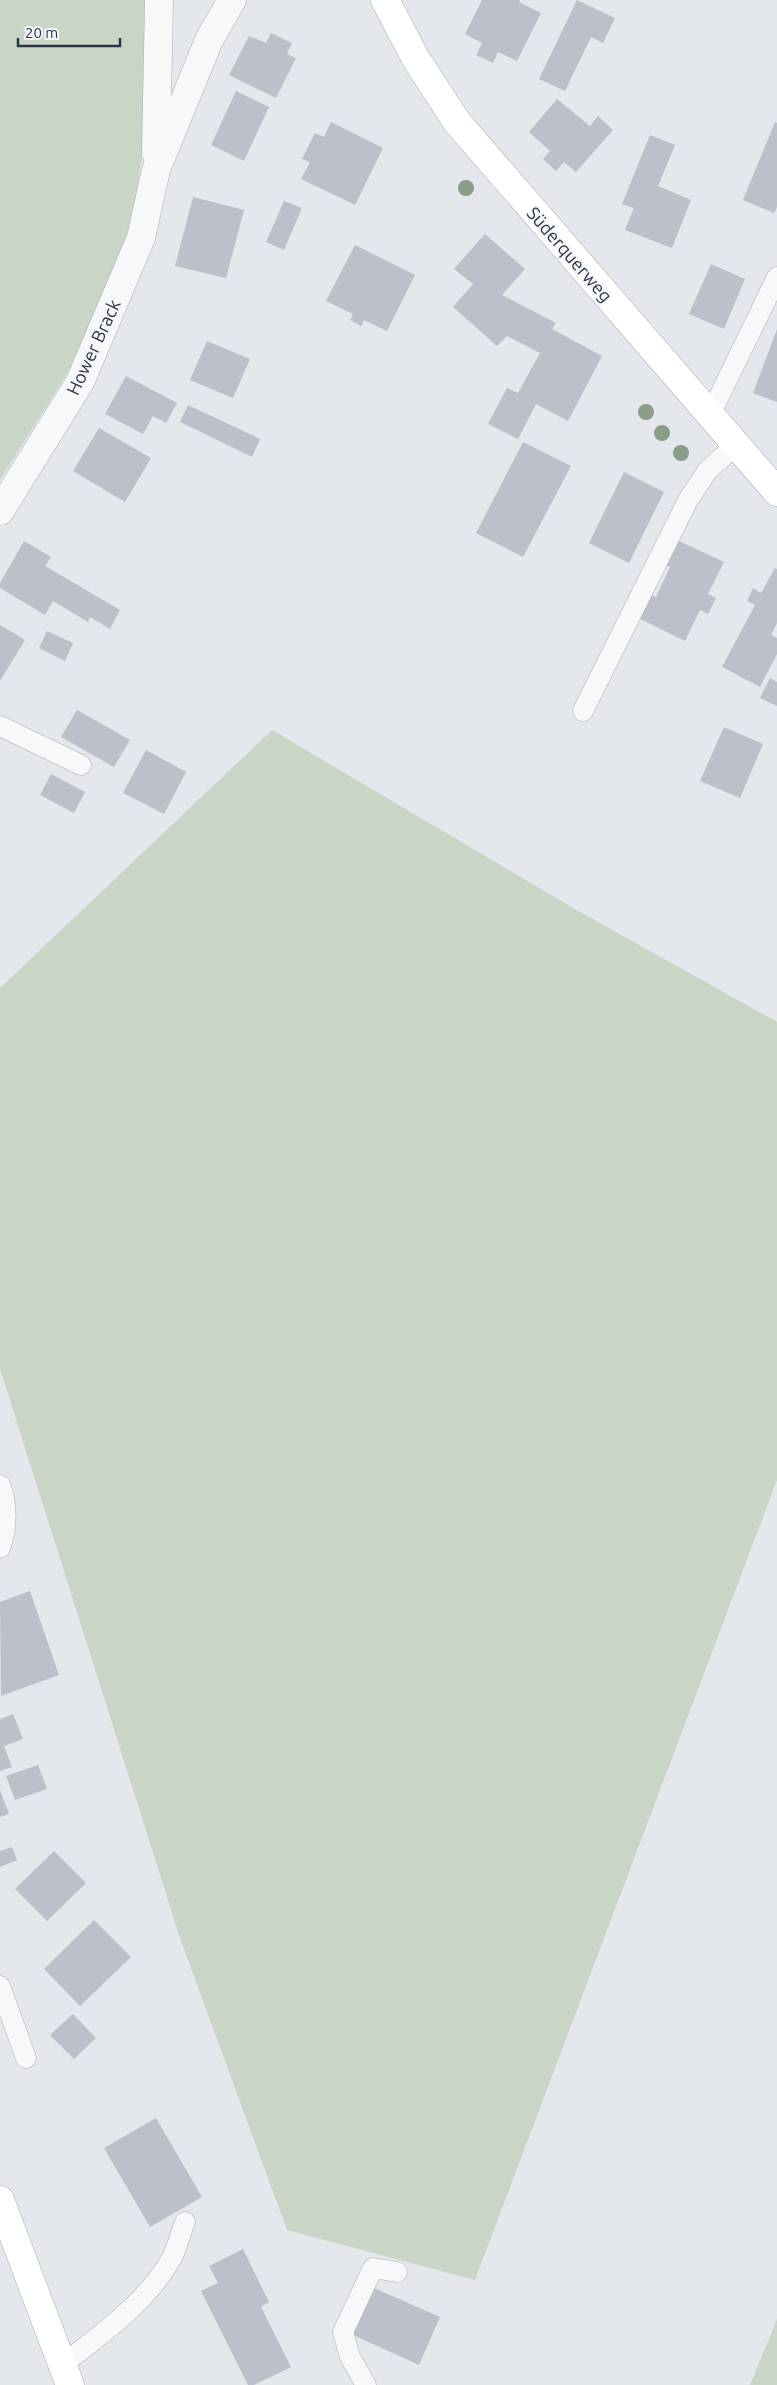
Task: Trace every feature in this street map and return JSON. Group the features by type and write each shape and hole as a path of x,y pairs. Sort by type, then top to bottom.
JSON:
{"street":[{"name":"Hower Brack","path":"156,170 159,0"},
{"name":"Hower Brack","path":"0,511 80,382 141,238 156,170 209,40 232,0"},
{"name":"Süderquerweg","path":"385,0 416,59 457,122 777,492"},
{"path":"0,2200 66,2375"}],"lane":[{"path":"710,415 777,277"},
{"path":"583,711 688,500 708,470 736,445"},
{"path":"0,726 81,765"},
{"path":"0,1485 5,1497 3,1539 0,1548"},
{"path":"0,1986 26,2058"},
{"path":"66,2375 148,2293 171,2260 185,2222"},
{"path":"366,2385 350,2357 343,2332 373,2268 397,2272"}],"green space":[{"path":"0,0 149,0 142,158 130,235 67,374 0,480"},
{"path":"272,730 580,912 777,1022 777,1480 475,2280 287,2230 180,1938 0,1369 0,988"},
{"path":"777,2319 777,2385 750,2385"}],"building":[{"path":"482,0 520,0 519,2 541,13 517,61 498,52 493,63 476,55 482,43 465,34"},
{"path":"577,0 615,18 603,43 591,37 565,91 539,79"},
{"path":"271,33 292,43 287,54 296,58 276,98 229,75 249,36 266,43"},
{"path":"236,91 269,107 244,161 211,145"},
{"path":"557,99 590,126 598,116 613,130 576,172 564,162 556,171 543,159 550,151 529,132"},
{"path":"331,122 383,148 355,205 301,179 310,162 302,159 315,133 324,137"},
{"path":"775,122 777,123 777,207 774,213 743,200"},
{"path":"650,135 675,145 658,186 691,200 672,248 625,230 634,208 622,204"},
{"path":"193,197 244,210 226,278 175,266"},
{"path":"284,201 302,208 284,250 266,242"},
{"path":"485,234 525,269 502,295 556,323 552,329 602,356 568,421 536,404 518,439 488,424 507,388 518,393 540,353 507,336 497,346 453,307 473,284 454,269"},
{"path":"355,245 415,275 387,331 364,320 361,326 350,320 353,314 326,301"},
{"path":"711,264 745,279 724,329 689,314"},
{"path":"777,329 777,402 753,393"},
{"path":"207,341 250,359 233,398 190,380"},
{"path":"126,376 177,403 166,423 153,416 143,434 105,414"},
{"path":"188,405 260,439 252,457 180,422"},
{"path":"99,428 151,458 125,502 73,471"},
{"path":"523,442 571,466 523,557 476,533"},
{"path":"624,472 664,492 629,563 589,543"},
{"path":"675,539 724,562 708,594 716,598 708,614 700,610 685,641 636,617 647,593 656,597 670,567 663,564"},
{"path":"24,541 51,557 45,566 120,610 110,629 90,617 88,622 53,601 45,615 0,588 0,583"},
{"path":"775,568 777,569 777,623 771,635 777,638 777,654 760,687 722,667 755,605 747,601 753,588 761,593"},
{"path":"0,625 25,640 0,681"},
{"path":"47,631 73,643 65,661 39,648"},
{"path":"770,678 777,682 777,706 760,698"},
{"path":"77,710 130,740 114,767 61,737"},
{"path":"724,727 763,744 740,798 700,781"},
{"path":"146,750 186,772 164,814 123,793"},
{"path":"51,774 85,792 74,813 40,795"},
{"path":"30,1591 59,1675 1,1696 0,1602"},
{"path":"13,1714 23,1739 4,1746 12,1767 0,1771 0,1719"},
{"path":"38,1765 47,1789 15,1800 6,1776"},
{"path":"0,1790 9,1814 0,1817"},
{"path":"12,1847 17,1860 0,1867 0,1851"},
{"path":"54,1851 86,1883 47,1921 15,1889"},
{"path":"94,1920 131,1957 80,2006 44,1969"},
{"path":"73,2014 96,2038 74,2059 50,2035"},
{"path":"156,2118 202,2197 150,2227 104,2148"},
{"path":"243,2249 269,2302 261,2307 291,2367 254,2385 248,2385 201,2291 218,2283 209,2266"},
{"path":"374,2288 440,2317 419,2365 353,2335"}]}
